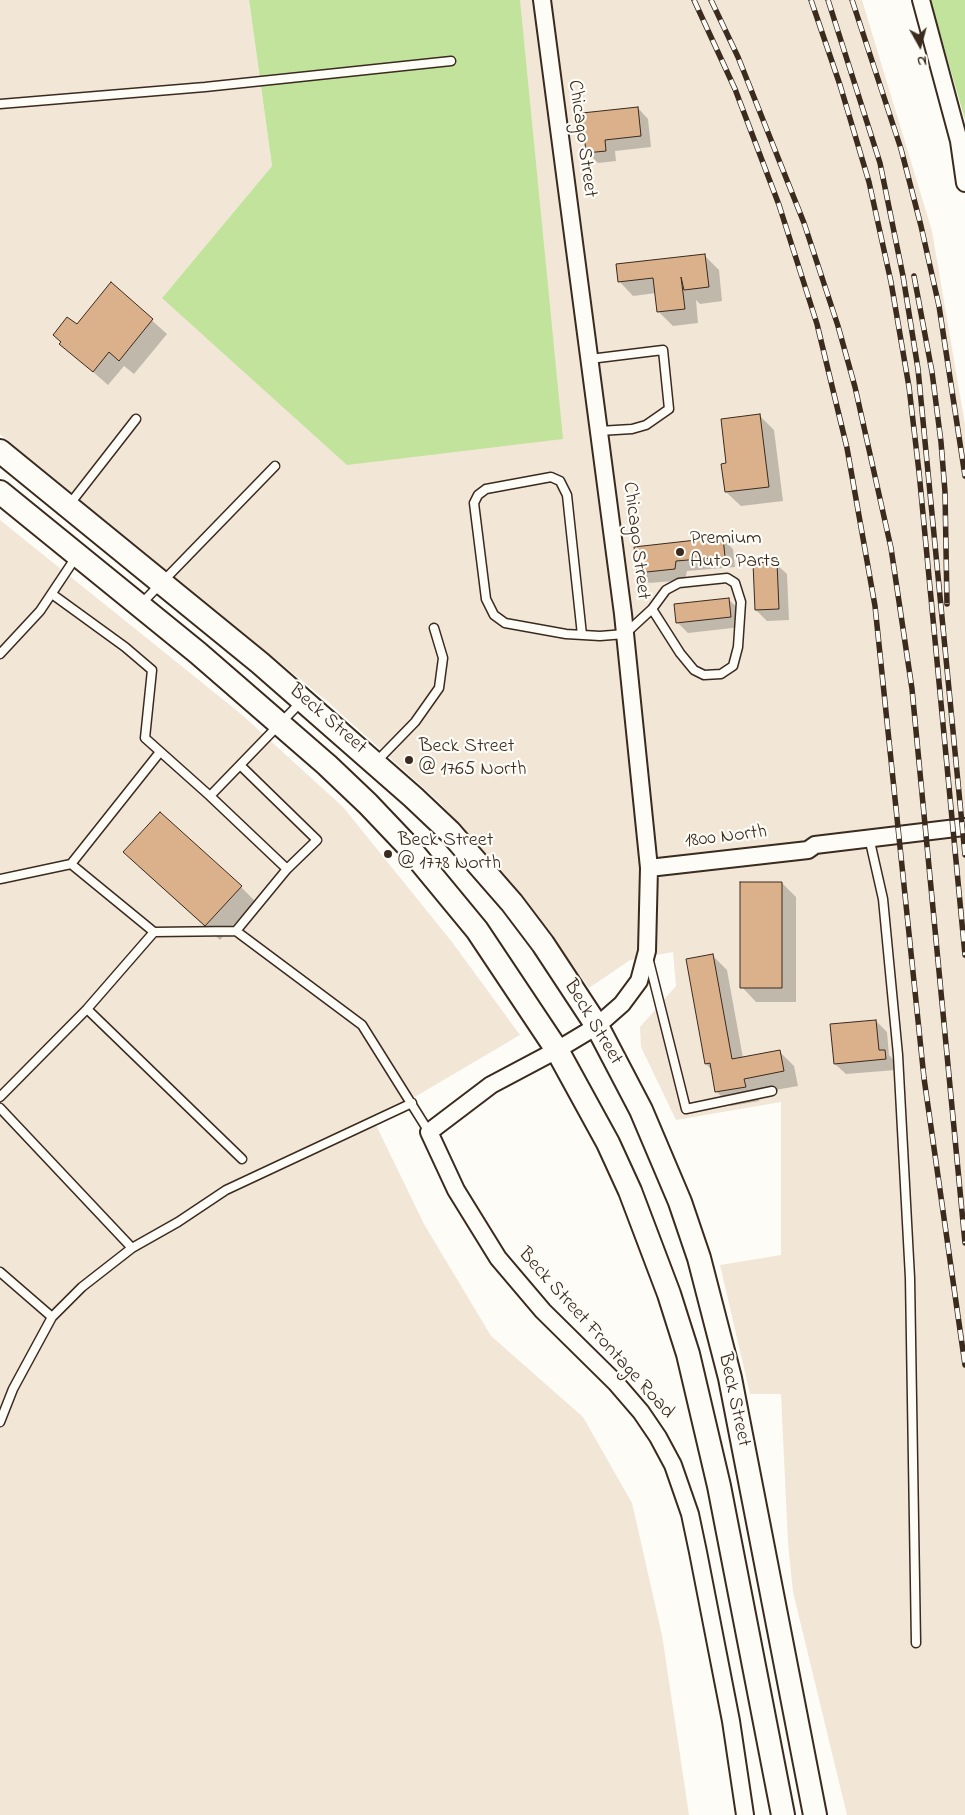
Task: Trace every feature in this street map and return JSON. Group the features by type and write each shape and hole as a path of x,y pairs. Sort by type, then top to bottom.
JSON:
{"main road":[{"name":"Beck Street","path":"0,451 303,700 376,762 450,832 543,944 597,1026 641,1110 661,1156 680,1202 704,1275 730,1378 815,1815"},
{"name":"Beck Street","path":"0,492 140,606 280,724 368,804 430,872 497,958 557,1050 604,1135 630,1191 666,1285 688,1354 719,1486 784,1815"}],"street":[{"name":"Chicago Street","path":"542,0 625,634 648,868 647,951 640,981 622,1004 597,1026 557,1050"},
{"path":"921,0 959,141 965,183"},
{"name":"1800 North","path":"808,850 815,845 965,827"},
{"name":"1800 North","path":"648,868 808,850 816,853 965,836"},
{"path":"429,1132 491,1085 557,1050"},
{"name":"Beck Street Frontage Road","path":"429,1132 456,1190 498,1258 543,1311 616,1383 641,1412 658,1437 673,1465 687,1505 698,1552 746,1815"}],"lane":[{"path":"0,104 186,89 451,60"},
{"path":"590,359 663,350 669,409 646,425 632,429 599,430"},
{"path":"68,506 136,420"},
{"path":"140,606 274,466"},
{"path":"582,635 567,495 560,482 551,478 486,489 478,495 474,503 486,598 494,615 505,623 582,635 625,634 652,609 666,590 679,583 727,578 736,583 741,602 738,647 733,666 721,674 704,675 694,670 680,653 652,609"},
{"path":"0,654 52,594 77,555"},
{"path":"52,594 125,647 152,670 145,738 287,868"},
{"path":"376,762 415,722 439,688 443,658 434,628"},
{"path":"210,796 303,700"},
{"path":"0,879 71,864 160,752"},
{"path":"236,931 287,868 316,840 241,766"},
{"path":"871,846 883,899 898,1056 910,1278 916,1643"},
{"path":"71,864 154,932 236,931 362,1025 429,1132"},
{"path":"0,1097 87,1009 154,932"},
{"path":"647,951 686,1108 772,1091"},
{"path":"87,1009 242,1159"},
{"path":"0,1422 13,1388 52,1317 82,1287 132,1248 178,1222 226,1190 412,1103"},
{"path":"0,1108 132,1248"},
{"path":"0,1272 52,1317"}],"shaded area":[{"path":"0,0 249,0 272,166 162,298 514,0 862,0 932,231 965,425 965,1815 847,1815 793,1592 788,1543 781,1394 750,1394 720,1265 781,1255 781,1102 676,1120 641,1047 640,1027 676,986 673,952 630,960 589,988 530,908 472,837 436,799 328,702 0,434"},
{"path":"0,520 241,714 343,807 452,942 520,1035 374,1121 424,1224 491,1336 583,1417 632,1503 662,1635 689,1815 0,1815"}],"green space":[{"path":"249,0 520,0 563,439 347,465 162,298 272,166"},
{"path":"929,0 965,0 965,120 940,33"}],"building":[{"path":"638,107 641,136 605,140 606,151 586,153 582,113"},
{"path":"705,254 709,287 684,290 681,277 685,309 657,312 653,278 618,282 616,264"},
{"path":"111,282 153,319 119,361 109,352 93,372 59,344 61,342 53,335 67,317 77,324"},
{"path":"760,414 769,487 725,492 721,464 726,463 721,419"},
{"name":"Premium Auto Parts","path":"723,537 725,557 676,561 675,569 637,573 634,547"},
{"path":"777,562 779,609 755,610 753,563"},
{"path":"729,598 731,617 676,623 674,604"},
{"path":"160,812 242,886 205,926 123,852"},
{"path":"740,882 782,882 782,988 740,988"},
{"path":"713,954 732,1059 780,1050 784,1071 744,1079 746,1087 715,1092 710,1063 705,1064 686,959"},
{"path":"876,1020 879,1050 885,1050 886,1059 834,1064 830,1024"}],"railway":[{"path":"694,0 735,89 779,205 817,324 847,448 875,606 924,1078 965,1365"},
{"path":"711,0 738,57 804,223 838,326 855,387 891,548 912,689 965,1243"},
{"path":"811,0 840,85 869,182 891,282 909,387 919,472 965,955"},
{"path":"828,0 880,163 903,276 918,369 965,855"},
{"path":"852,0 901,149 921,226 939,306 965,476"},
{"path":"914,276 932,372 941,442 945,492 947,604"}],"place":[{"name":"Premium Auto Parts","path":"680,552"},
{"name":"Beck Street @ 1765 North","path":"409,760"},
{"name":"Beck Street @ 1778 North","path":"388,854"}]}
